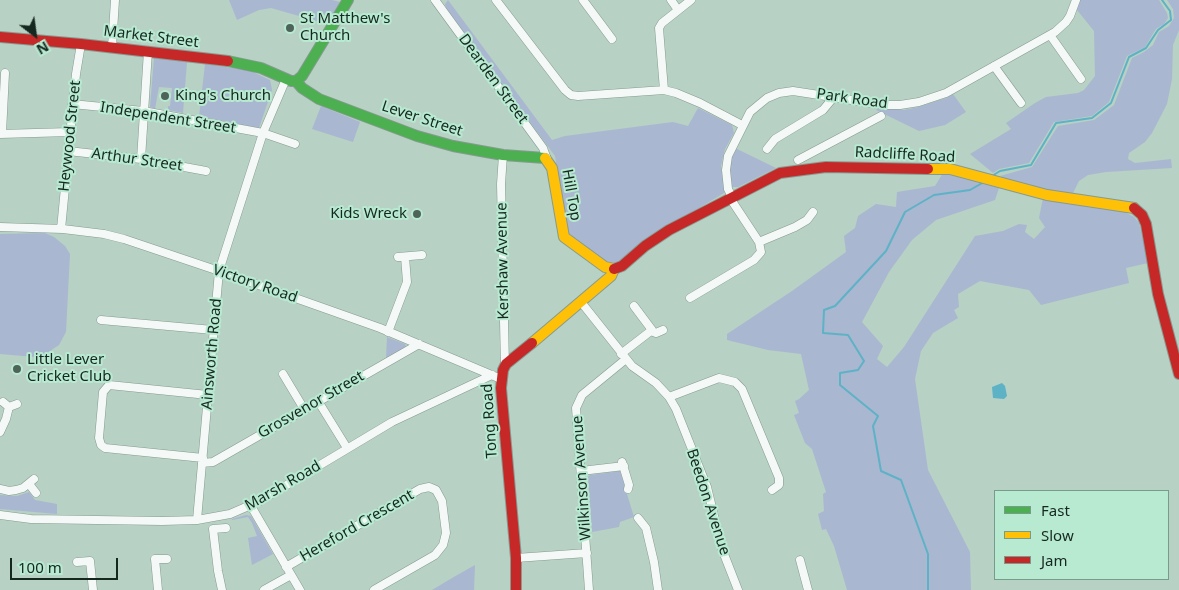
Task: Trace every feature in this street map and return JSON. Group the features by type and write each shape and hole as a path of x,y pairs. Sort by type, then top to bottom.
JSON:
{"main road":[{"path":"291,80 299,80 348,0"},
{"name":"Market Street","path":"0,37 112,47 242,63 261,68 291,80"},
{"name":"Lever Street","path":"291,80 319,99 417,136 453,146 503,155 547,159"},
{"name":"Hill Top","path":"547,159 552,168 564,237 605,267 614,269"},
{"name":"Radcliffe Road","path":"614,269 622,266 645,246 669,230 780,173 807,169 950,169 1047,196 1136,209 1142,215 1146,224 1158,294 1179,374"},
{"name":"Tong Road","path":"516,590 516,558 496,377 506,364 611,276 614,269"}],"street":[{"path":"112,47 115,0"},
{"path":"496,0 565,90 571,95 664,90 676,93 742,125"},
{"path":"583,0 612,39"},
{"path":"670,0 678,10"},
{"path":"664,90 659,28 662,23 691,0"},
{"name":"Park Road","path":"731,198 728,189 727,160 742,125 750,112 761,101 774,94 793,91 884,105 898,106 920,102 946,93 1050,35 1066,22 1073,11 1076,0"},
{"name":"Dearden Street","path":"437,1 537,139 547,159"},
{"path":"1050,35 1077,66 1081,79"},
{"name":"Heywood Street","path":"60,229 72,104 81,44"},
{"path":"141,159 148,51"},
{"path":"994,66 1012,97 1020,103"},
{"path":"4,73 1,133 70,132"},
{"name":"Ainsworth Road","path":"197,520 219,271 263,133 291,80"},
{"path":"767,149 775,139 823,110 833,98"},
{"name":"Independent Street","path":"72,104 143,111 263,133 295,144"},
{"path":"798,160 881,116"},
{"name":"Arthur Street","path":"68,151 141,159 206,170"},
{"path":"807,169 812,153"},
{"name":"Kershaw Avenue","path":"503,155 501,184 504,367"},
{"path":"690,298 758,257 761,252 759,242 731,198"},
{"path":"759,242 795,227 807,220 813,212"},
{"name":"Victory Road","path":"0,227 60,229 104,234 219,271 388,332 496,377"},
{"path":"388,332 407,282 401,257 422,255"},
{"name":"Beedon Avenue","path":"581,302 634,368 656,383 669,397 676,409 705,482 722,549 738,590"},
{"path":"634,306 652,328 651,331"},
{"path":"100,320 213,330"},
{"path":"651,331 656,333 663,330"},
{"path":"624,356 651,331"},
{"name":"Grosvenor Street","path":"202,460 212,462 419,344"},
{"name":"Wilkinson Avenue","path":"589,590 576,408 582,395 624,356"},
{"path":"283,374 304,408"},
{"name":"Marsh Road","path":"0,516 162,521 197,520 230,514 251,506 392,422 496,377"},
{"path":"669,397 718,378 735,382 742,389 779,478 779,485 772,490"},
{"path":"202,460 105,448 101,445 99,438 103,392 109,385 208,395"},
{"path":"318,401 347,448"},
{"path":"0,432 6,419 6,405 17,404"},
{"path":"581,471 623,464 629,485 628,489"},
{"path":"0,489 16,490 32,482 36,493"},
{"name":"Hereford Crescent","path":"286,567 420,489 429,488 436,490 442,501 446,533 443,545 434,554 374,590"},
{"path":"251,506 300,590"},
{"path":"638,518 646,528 658,590"},
{"path":"222,590 213,529 226,528"},
{"path":"516,558 587,553"},
{"path":"158,590 154,560 167,559"},
{"path":"77,562 90,561 92,590"},
{"path":"798,561 808,590"},
{"path":"264,590 291,575"}],"shaded area":[{"path":"229,0 332,0 340,2 327,24 271,8 259,10 237,20"},
{"path":"448,0 552,140 565,136 673,122 688,126 698,108 732,125 734,133 725,149 721,166 724,193 642,242 620,261 613,264 606,262 569,234 555,156 446,9 445,4"},
{"path":"1079,0 1159,0 1168,18 1164,24 1156,29 1145,47 1127,56 1109,102 1092,116 1054,122 1029,163 999,169 993,173 970,154 1011,129 1006,123 1035,103 1046,97 1078,93 1084,90 1095,76 1094,31 1077,10"},
{"path":"1167,0 1179,0 1179,30 1173,45 1172,79 1167,104 1152,133 1145,142 1129,153 1128,159 1135,163 1171,159 1172,168 1088,175 1079,181 1072,195 1015,183 1000,176 1032,167 1058,126 1094,120 1114,105 1132,58 1153,45 1159,32 1169,26 1174,18 1173,9"},
{"path":"154,58 187,62 183,113 168,110 172,88 159,87 155,109 150,107"},
{"path":"205,64 253,72 270,80 272,90 259,128 199,117"},
{"path":"953,94 966,112 945,125 919,131 876,110 879,107 904,110 946,98"},
{"path":"321,106 360,122 353,142 312,129"},
{"path":"735,148 776,168 738,187 732,187 730,186 729,164"},
{"path":"943,173 999,188 995,200 936,220 912,240 889,272 862,322 883,346 877,359 887,367 904,347 975,236 1003,231 1019,224 1027,225 1025,232 1034,239 1045,227 1039,218 1043,198 1125,212 1134,217 1139,223 1148,263 1126,268 1129,283 1041,305 1029,290 980,281 958,294 959,307 954,310 958,318 933,333 921,351 915,379 928,470 970,552 971,590 847,590 834,546 826,529 822,530 818,514 824,511 823,494 826,492 812,449 805,443 794,415 799,413 795,401 809,390 801,354 768,350 727,340 727,334 846,252 844,236 855,228 858,216 876,204 896,207 897,192 935,186"},
{"path":"45,233 54,237 65,246 70,254 66,332 59,345 47,353 35,357 0,354 0,234"},
{"path":"387,337 405,344 406,347 386,359"},
{"path":"620,471 634,517 620,522 619,527 592,532 588,477 590,475"},
{"path":"29,492 35,500 57,504 57,514 0,509 0,495 17,496"},
{"path":"246,515 251,516 273,554 252,565 248,538 257,536 252,523 248,517 232,520"},
{"path":"475,565 474,590 432,590 452,578"}],"water":[{"path":"1002,383 1005,386 1007,396 1004,399 993,398 992,387"}],"waterway":[{"path":"992,176 1000,171 1031,165 1056,123 1092,118 1111,103 1129,57 1146,48 1158,30 1171,20 1170,11 1162,0"},
{"path":"928,590 928,554 901,480 881,471 873,426 878,416 840,385 840,373 858,370 864,361 848,335 823,333 824,310 835,306 886,251 905,212 934,195 970,190 984,182"}],"traffic: fast":[{"path":"228,61 261,68 291,81 296,81 302,76 348,0"},
{"path":"296,81 302,88 319,99 417,136 453,146 503,155 545,158"}],"traffic: slow":[{"path":"545,158 552,168 564,237 605,267 614,269"},
{"path":"928,169 950,169 1047,195 1134,208"},
{"path":"532,343 611,276 614,269"}],"traffic: jam":[{"path":"0,37 81,44 228,61"},
{"path":"614,269 622,266 645,246 669,230 780,173 826,167 928,169"},
{"path":"1134,208 1142,215 1146,224 1158,294 1179,374"},
{"path":"516,590 516,558 501,388 503,370 506,364 532,343"}],"place":[{"name":"St Matthew's Church","path":"290,28"},
{"name":"King's Church","path":"165,96"},
{"name":"Kids Wreck","path":"417,214"},
{"name":"Little Lever Cricket Club","path":"17,369"}]}
